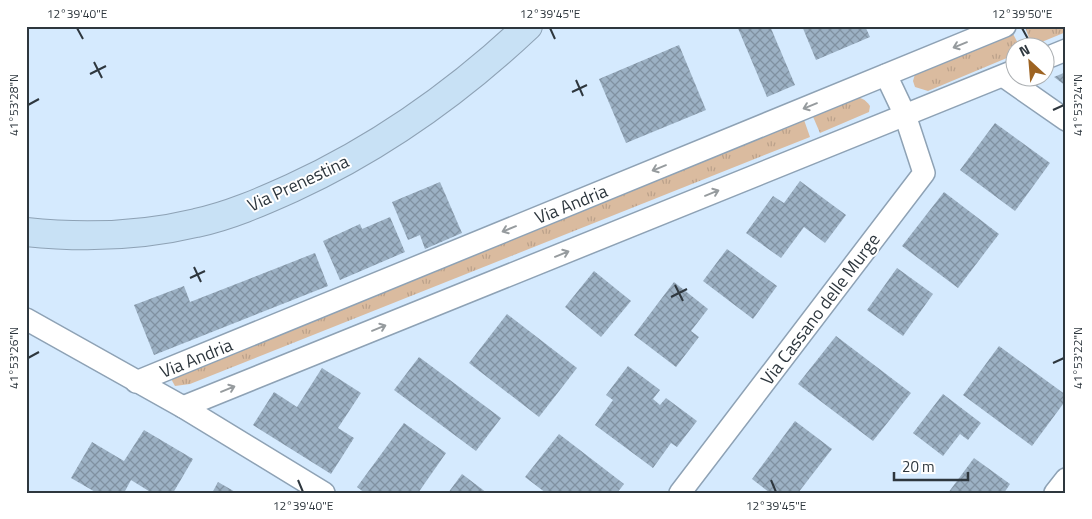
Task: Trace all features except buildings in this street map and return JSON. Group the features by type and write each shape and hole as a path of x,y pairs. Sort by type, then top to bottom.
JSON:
{"main road":[{"name":"Via Prenestina","path":"26,232 93,234 155,230 213,219 256,204 334,168 396,131 470,76 528,26"}],"street":[{"name":"Via Andria","path":"136,382 1005,26"},
{"path":"1054,55 1066,50"},
{"path":"886,75 905,115"},
{"path":"183,407 1004,75"},
{"path":"1027,88 1066,120"},
{"name":"Via Cassano delle Murge","path":"680,493 924,173 905,115"},
{"path":"26,319 183,407 324,493"},
{"path":"1055,493 1066,479"}],"green space":[{"path":"1066,26 1066,32 1051,38 1029,38 1025,27"},
{"path":"1012,32 1015,38 1004,38 1004,59 928,91 915,87 913,81 915,74"},
{"path":"852,97 860,98 866,102 870,106 869,112 820,133 811,112"},
{"path":"803,117 810,137 190,384 175,386 170,377"}]}
